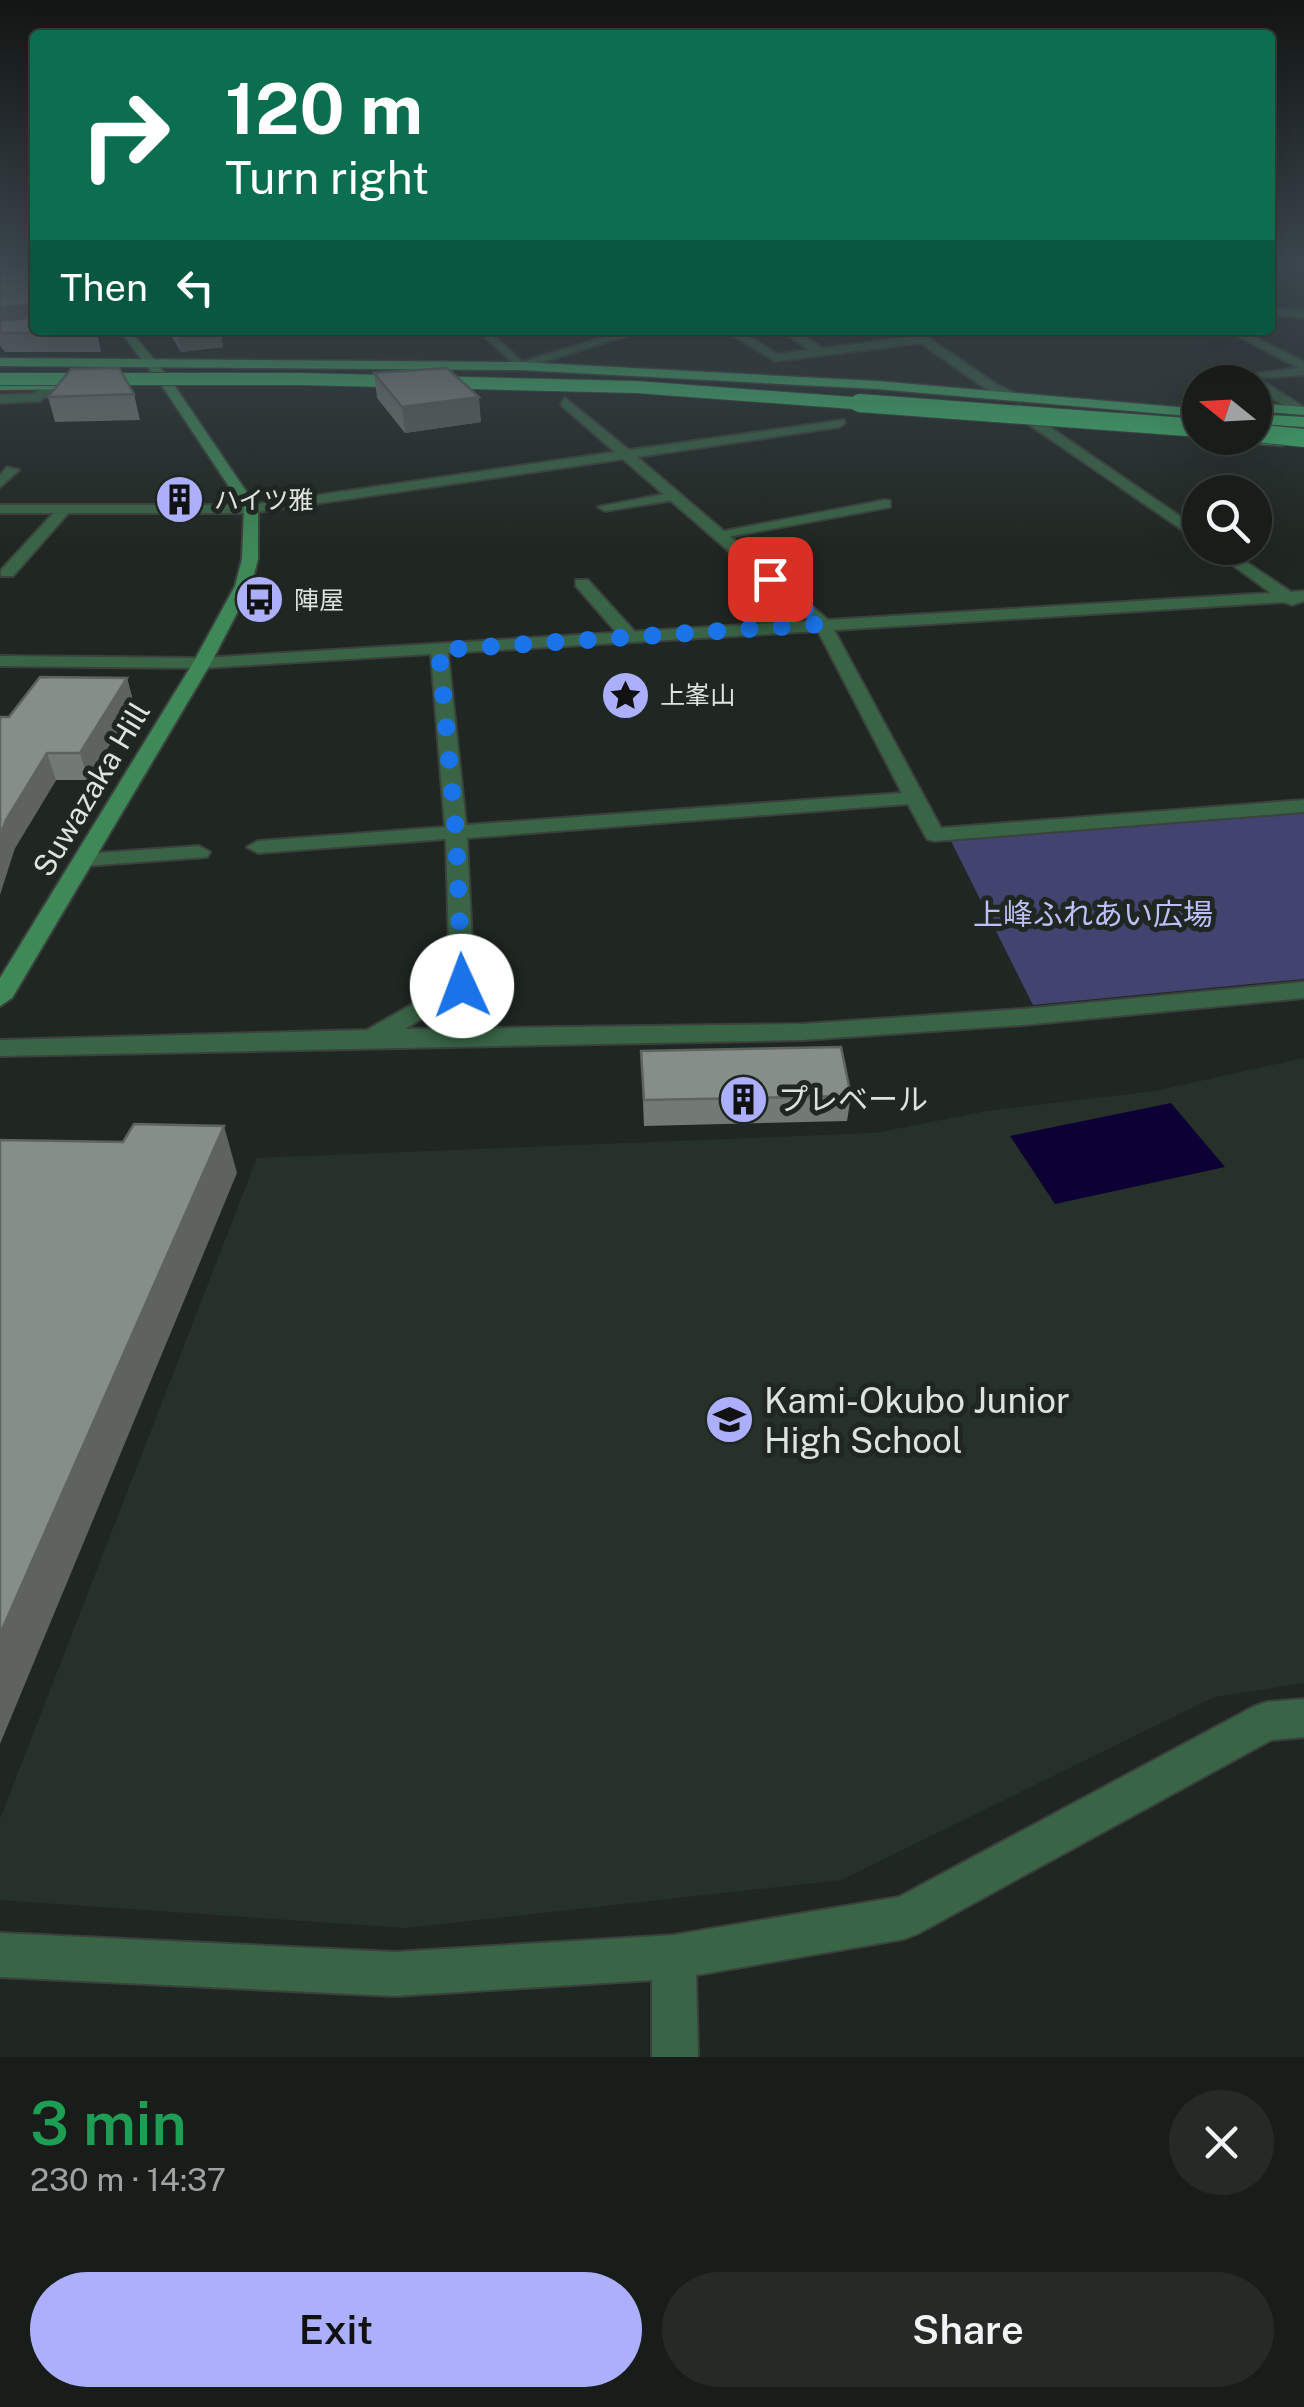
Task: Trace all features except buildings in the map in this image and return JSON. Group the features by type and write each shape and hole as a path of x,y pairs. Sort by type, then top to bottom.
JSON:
{"highway":[{"path":"0,366 151,362 520,366 993,388 1182,402"},
{"path":"0,366 589,377 762,384 1182,413"},
{"path":"0,382 338,379 636,387 1182,430"},
{"path":"0,382 52,386 438,385 1182,430"},
{"path":"877,385 1182,412"},
{"path":"1272,410 1303,416"},
{"path":"1272,417 1303,416"},
{"path":"1272,435 1304,439"},
{"path":"1272,439 1304,439"}],"main road":[{"path":"148,359 251,508"},
{"name":"Suwazaka Hill","path":"0,998 202,662 242,586 250,559 251,508"}],"street":[{"path":"513,359 520,366 543,359"},
{"path":"952,359 993,388 1019,398"},
{"path":"1272,372 1304,368"},
{"path":"0,399 36,398 52,386"},
{"path":"1272,395 1303,416"},
{"path":"565,402 823,624 934,835 1304,806"},
{"path":"1031,420 1182,525"},
{"path":"0,510 251,508 839,423"},
{"path":"0,483 12,470"},
{"path":"605,507 674,496"},
{"path":"718,534 885,504"},
{"path":"7,573 64,510"},
{"path":"1244,565 1295,596 1304,609"},
{"path":"582,583 629,636"},
{"path":"0,661 202,662 1295,596"},
{"path":"372,1038 462,986 456,833 439,650"},
{"path":"258,848 912,798"},
{"path":"84,860 199,852"},
{"path":"0,1048 802,1032 1023,1017 1304,990"},
{"path":"0,1955 395,1974 674,1957 904,1918 1266,1722 1304,1718"},
{"path":"674,1957 675,2057"}],"shaded area":[{"name":"Kami-Okubo Junior High School","path":"1304,1058 1304,1683 1214,1697 841,1880 405,1928 0,1900 0,1819 257,1158 875,1133 987,1111 1155,1091"},
{"path":"1171,1103 1225,1167 1055,1204 1010,1136"}],"green space":[{"name":"上峰ふれあい広場","path":"1304,813 1304,979 1033,1005 951,841"}],"place":[{"name":"ハイツ雅","path":"179,500"},
{"name":"陣屋","path":"259,600"},
{"name":"上峯山","path":"625,695"},
{"name":"プレベール","path":"743,1099"},
{"name":"Kami-Okubo Junior High School","path":"729,1420"}],"route":[{"path":"462,986 456,833 439,650 823,624 770,579"}]}
